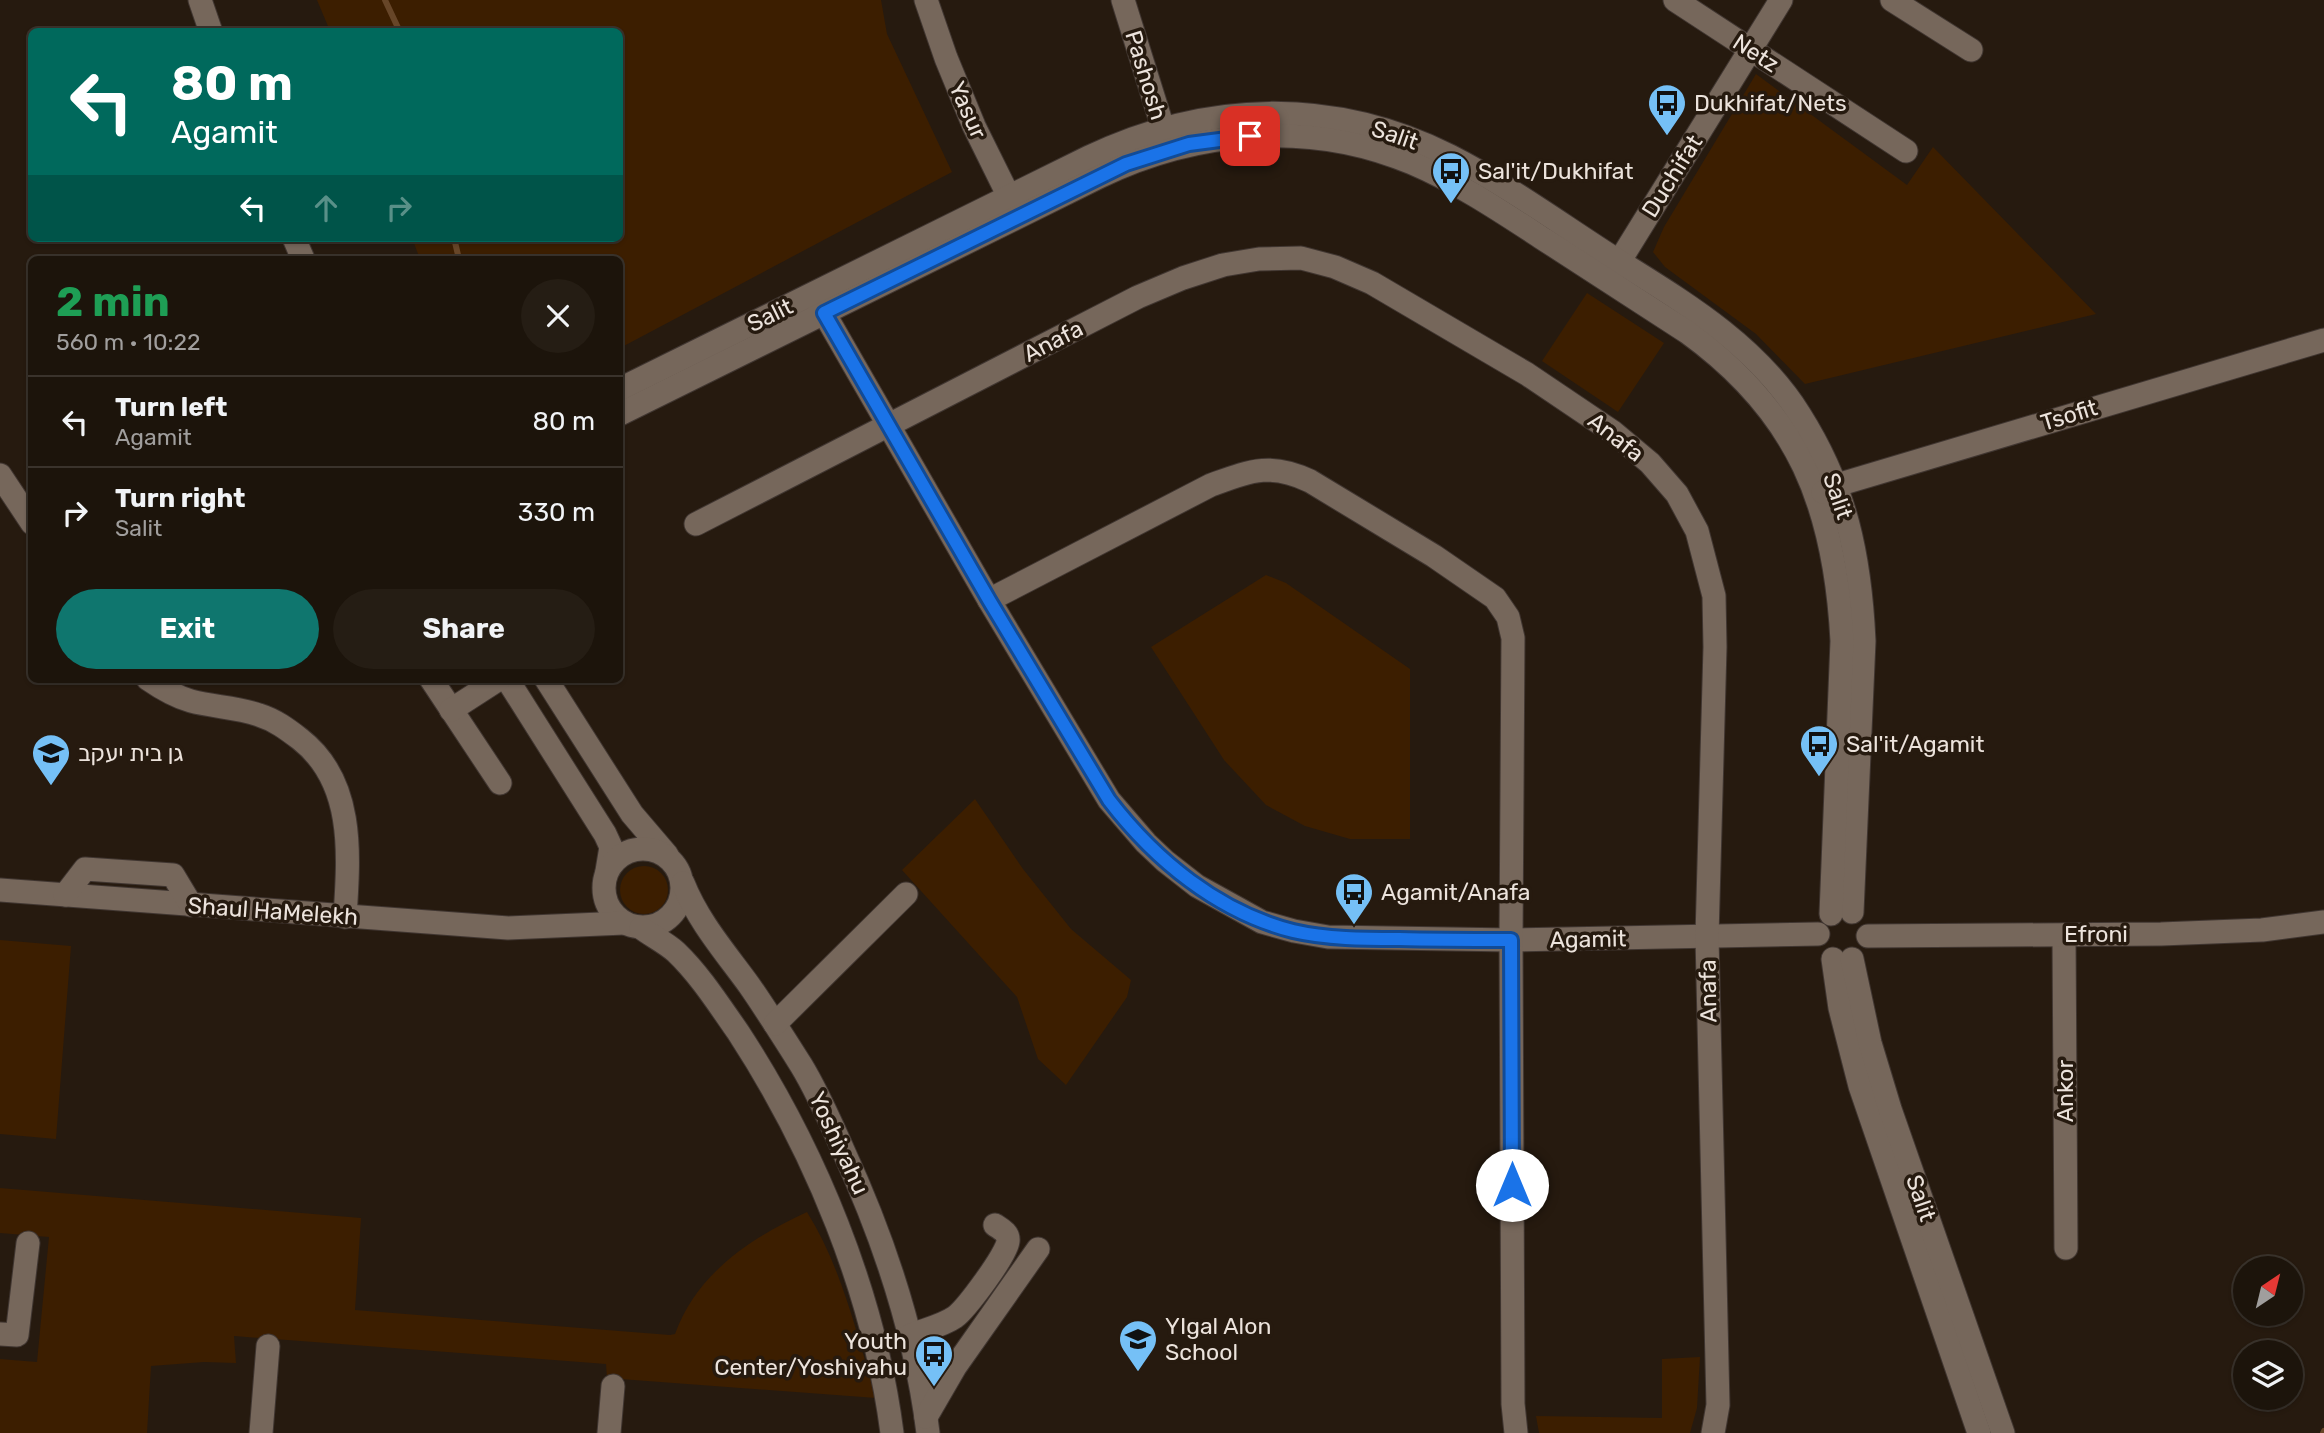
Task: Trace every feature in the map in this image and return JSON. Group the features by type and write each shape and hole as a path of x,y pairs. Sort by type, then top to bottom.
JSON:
{"street":[{"path":"200,0 210,28"},
{"name":"Yasur","path":"926,0 974,126 1014,206"},
{"name":"Pashosh","path":"1123,0 1166,139"},
{"name":"Netz","path":"1675,0 1906,151"},
{"name":"Duchifat","path":"1613,271 1781,0"},
{"path":"1892,0 1971,50"},
{"name":"Salit","path":"623,388 818,303 1014,206 1118,143 1166,139 1227,116 1271,113 1351,121 1419,142 1475,170 1613,271 1699,313 1731,336 1777,382 1817,444 1827,490 1846,510 1859,573 1864,640 1841,913"},
{"name":"Anafa","path":"696,524 1139,297 1223,265 1259,259 1300,258 1335,267 1372,284 1527,374 1614,432 1650,463 1677,494 1697,531 1714,596 1707,937 1718,1405 1713,1433"},
{"name":"Salit","path":"623,412 818,303"},
{"name":"Agamit","path":"818,303 989,600 1109,800 1164,861 1197,886 1262,922 1328,937 1511,940 1818,934"},
{"name":"Tsofit","path":"1827,490 2324,340"},
{"path":"989,600 1211,485 1265,469 1290,472 1310,481 1434,556 1495,598 1508,617 1513,638 1511,940 1513,1404 1516,1433"},
{"path":"0,475 28,517"},
{"path":"156,683 190,701 259,714 283,726 308,745 326,765 345,813 348,836 345,917"},
{"path":"434,683 500,783"},
{"path":"452,710 493,683"},
{"path":"510,683 611,847 606,878 608,907 615,916 632,925 652,927 663,923 673,915 683,895 679,870 632,814 549,683"},
{"path":"606,878 614,861 624,853 636,849 649,849 671,860"},
{"name":"Shaul HaMelekh","path":"547,928 568,922 586,910 598,897 606,878"},
{"name":"Yoshiyahu","path":"683,883 700,917 803,1068 831,1123 880,1238 909,1336 927,1425"},
{"name":"Shaul HaMelekh","path":"0,890 508,928 632,925"},
{"path":"775,1024 906,894"},
{"path":"1841,913 1864,922 1868,936 1864,950 1843,959 1822,949 1818,934 1822,922 1841,913"},
{"name":"Efroni","path":"1868,936 2262,930 2324,922"},
{"name":"Yoshiyahu","path":"632,925 675,950 719,1004 772,1085 834,1216 863,1304 880,1370 892,1433"},
{"name":"Ankor","path":"2064,934 2066,1248"},
{"name":"Salit","path":"1843,959 1840,1008 1863,1096 1979,1433"},
{"name":"Salit","path":"1843,959 1890,1110 2003,1433"},
{"path":"909,1336 953,1318 965,1307 1005,1252 1009,1240 1006,1233 995,1225"},
{"path":"0,1334 17,1335 28,1243"},
{"path":"927,1425 955,1367 1038,1249"},
{"path":"261,1433 268,1346"},
{"path":"609,1433 613,1386"}],"shaded area":[{"path":"317,0 881,0 887,34 952,172 623,346 623,256 419,256 414,242 623,242 623,28 329,28"},
{"path":"1756,74 1907,185 1933,147 2096,314 1805,384 1756,334 1665,267 1653,252 1664,227"},
{"path":"1587,293 1664,343 1618,412 1542,361"},
{"path":"1266,575 1286,583 1410,669 1410,839 1350,839 1305,826 1266,805 1224,760 1151,647"},
{"path":"975,799 1023,869 1071,929 1131,980 1127,997 1066,1085 1038,1059 1017,997 902,870"},
{"path":"644,866 661,873 668,890 661,907 644,914 627,907 620,890 627,873"},
{"path":"0,940 71,946 56,1139 0,1134"},
{"path":"0,1188 361,1218 355,1310 670,1335 675,1334 697,1293 728,1260 766,1233 807,1212 839,1279 876,1398 607,1378 606,1364 234,1336 236,1363 204,1362 151,1366 147,1433 0,1433 0,1359 37,1362 49,1237 0,1233"},
{"path":"1700,1357 1697,1408 1690,1433 1539,1433 1536,1416 1662,1418 1662,1359"}],"waterway":[{"path":"385,0 398,28"},
{"path":"455,242 458,256"}],"place":[{"name":"Dukhifat/Nets","path":"1667,137"},
{"name":"Sal'it/Dukhifat","path":"1451,205"},
{"name":"Sal'it/Agamit","path":"1819,778"},
{"name":"גן בית יעקב","path":"51,787"},
{"name":"Agamit/Anafa","path":"1354,926"},
{"name":"YIgal Alon School","path":"1138,1373"},
{"name":"Youth Center/Yoshiyahu","path":"934,1388"}],"route":[{"path":"1250,136 1189,144 1126,164 824,313 989,600 1109,800 1164,861 1197,886 1232,906 1262,922 1294,931 1328,937 1370,939 1511,940 1512,1185"}]}
